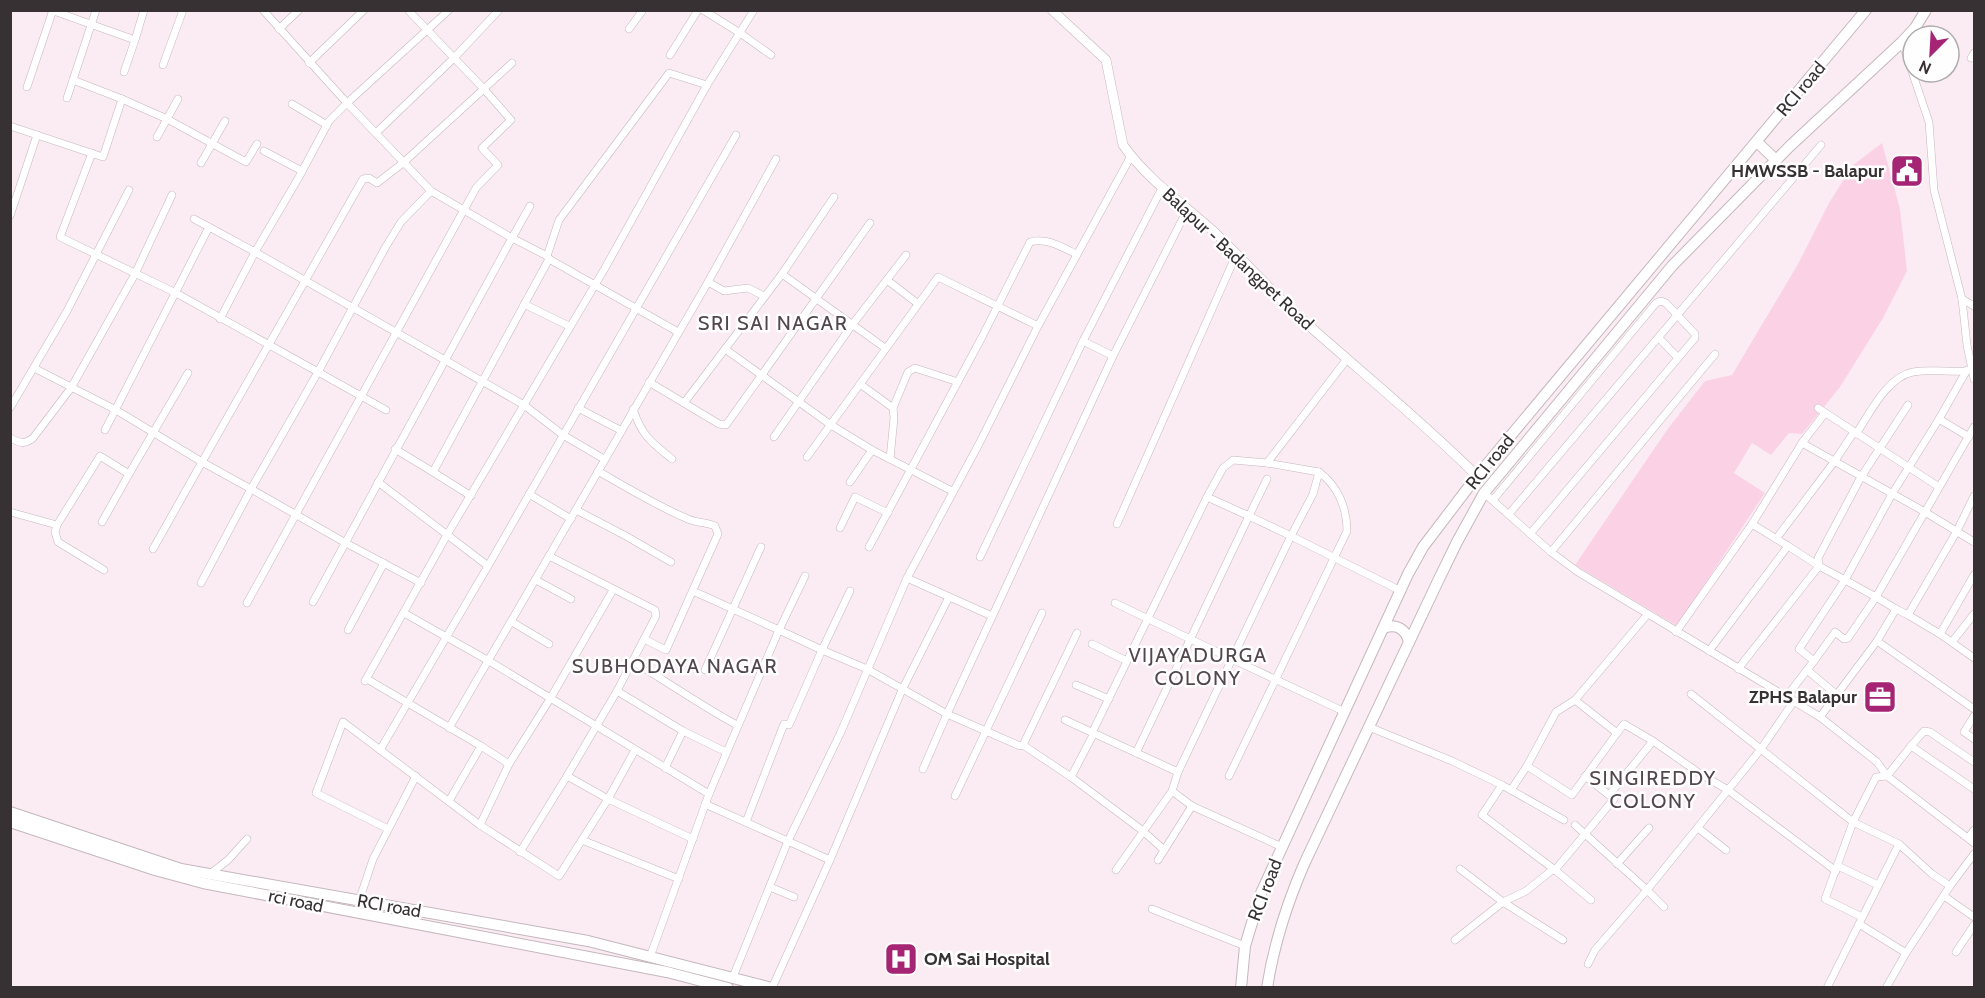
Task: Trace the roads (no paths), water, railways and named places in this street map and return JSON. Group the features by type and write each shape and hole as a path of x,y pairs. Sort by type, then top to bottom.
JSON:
{"main road":[{"name":"RCI road","path":"1241,987 1245,946 1261,893 1423,547 1477,476 1866,10"},
{"path":"1917,24 1926,10"},
{"path":"1267,987 1290,897 1457,542 1488,496 1672,266 1776,160 1901,43"},
{"path":"1757,142 1776,160"},
{"path":"1391,613 1396,622 1403,626 1417,625"},
{"path":"1384,628 1394,626 1403,630 1409,642"},
{"name":"RCI road","path":"10,812 90,843 181,869 588,941 731,982 772,987"},
{"name":"rci road","path":"10,822 90,843 155,870 203,883 667,972 731,982"},
{"path":"396,921 398,907"}],"street":[{"path":"67,98 96,10"},
{"path":"124,72 144,10"},
{"path":"163,65 183,10"},
{"path":"263,10 309,63 431,192 678,332"},
{"path":"279,29 299,10"},
{"path":"309,63 364,10"},
{"path":"247,603 476,188 498,165 483,148 511,120 408,10"},
{"path":"220,319 327,125 347,103 449,10"},
{"path":"376,132 454,58 499,10"},
{"path":"629,29 643,10"},
{"path":"670,55 700,10 740,33 771,55"},
{"path":"509,764 366,680 447,535 525,405 707,85 754,10"},
{"name":"Balapur - Badangpet Road","path":"1052,10 1106,60 1123,145 1131,156 1162,188 1212,230 1295,313 1414,416 1477,476"},
{"path":"27,87 52,11 135,40"},
{"path":"153,549 363,179 369,178 377,183 403,163 512,63"},
{"path":"433,472 548,258 559,220 669,73 707,85"},
{"path":"73,80 167,119 246,162 257,144"},
{"path":"1916,84 1929,122 1934,190 1962,299 1974,379"},
{"path":"10,126 103,157 122,99"},
{"path":"157,137 178,99"},
{"path":"292,104 327,125"},
{"path":"201,163 225,121"},
{"path":"10,216 37,135"},
{"path":"380,750 736,135"},
{"path":"1509,514 1821,145"},
{"path":"264,151 302,171"},
{"path":"92,153 60,237 176,293 386,410"},
{"path":"731,982 788,841 840,734 907,578 980,442 1076,254 1131,156"},
{"path":"449,728 708,282 776,159"},
{"path":"980,557 1083,341 1162,188"},
{"path":"10,408 96,255 129,190"},
{"path":"201,583 385,248 402,222 431,192"},
{"path":"10,438 22,444 27,443 71,388 135,274 172,195"},
{"path":"684,403 782,274 834,197"},
{"path":"313,602 444,358 530,206"},
{"path":"923,769 1113,356 1187,210"},
{"path":"194,219 483,380 525,405 563,435 604,459"},
{"path":"649,382 719,424 726,425 870,223"},
{"path":"105,430 209,227"},
{"path":"869,547 1030,242 1035,240 1051,242 1076,254"},
{"path":"774,437 852,325 906,255"},
{"path":"1117,524 1236,255"},
{"path":"782,274 885,348"},
{"path":"807,457 938,277 1038,326"},
{"path":"887,280 917,303"},
{"path":"708,282 724,291 748,288 764,296"},
{"path":"1962,299 1974,306"},
{"path":"1530,534 1695,338 1695,334 1666,303 1656,303 1488,496 1509,514 1530,534 1551,552 1578,572 1820,717 1878,762 1887,776 1971,840 1974,830"},
{"path":"524,304 569,327"},
{"path":"1659,338 1678,358"},
{"path":"1083,341 1113,356"},
{"path":"725,349 831,425 872,450 952,491"},
{"path":"1551,552 1715,354"},
{"path":"1267,463 1347,359"},
{"path":"1814,661 1799,649 1845,580 1892,494 1939,419 1971,362"},
{"path":"33,368 116,410 202,462 421,583"},
{"path":"890,459 894,418 892,408 908,372 915,368 958,381"},
{"path":"1776,539 1892,382 1903,375 1914,372 1966,371"},
{"path":"102,522 188,373"},
{"path":"860,384 892,408"},
{"path":"1738,669 1819,566 1818,558 1861,477 1908,405"},
{"path":"578,408 620,430"},
{"path":"633,409 639,427 650,442 672,459"},
{"path":"1676,632 1752,524 1821,411 1939,488"},
{"path":"1939,419 1969,436"},
{"path":"1787,696 1835,632 1844,639 1848,638 1876,597 1974,427"},
{"path":"1802,443 1974,542"},
{"path":"395,449 471,496"},
{"path":"850,482 872,450"},
{"path":"104,570 58,542 55,532 57,525 100,456 129,474"},
{"path":"1071,777 1206,497 1223,468 1233,460 1319,472 1336,490 1347,519 1347,531 1229,776"},
{"path":"597,471 661,507 692,521 715,526 718,534 666,650 644,639"},
{"path":"1116,870 1172,791 1178,772 1312,494 1319,472"},
{"path":"1136,753 1267,479"},
{"path":"378,482 488,566"},
{"path":"529,494 571,519"},
{"path":"1908,615 1957,531 1974,496"},
{"path":"840,528 855,497 888,513"},
{"path":"1206,497 1292,536 1401,591"},
{"path":"576,510 671,562"},
{"path":"10,512 57,525"},
{"path":"1752,524 1819,566 1940,634 1974,658"},
{"path":"1709,651 1788,546"},
{"path":"705,670 761,548"},
{"path":"519,852 596,727 644,639 656,612 549,556"},
{"path":"348,630 384,563"},
{"path":"1940,634 1974,575"},
{"path":"650,957 726,752 805,576"},
{"path":"907,578 992,616"},
{"path":"536,580 571,599"},
{"path":"480,825 509,764 550,699 613,590"},
{"path":"693,591 867,669 947,714 1020,746 1023,745 1071,777 1143,831 1164,850"},
{"path":"746,822 784,724 789,725 850,591"},
{"path":"772,987 830,860 902,690 949,597"},
{"path":"1114,603 1345,712"},
{"path":"1820,717 1877,641 1896,609"},
{"path":"404,612 709,794"},
{"path":"955,796 1042,613"},
{"path":"1952,642 1974,614"},
{"path":"1511,790 1527,766 1556,712 1575,700 1647,615"},
{"path":"512,622 549,644"},
{"path":"1023,745 1077,633"},
{"path":"1877,641 1974,709"},
{"path":"1092,644 1127,660"},
{"path":"632,661 698,704 737,725"},
{"path":"1807,670 1837,695"},
{"path":"1076,685 1108,699"},
{"path":"617,690 683,731 726,752"},
{"path":"1691,694 1853,822 1899,844 1932,874 1950,886"},
{"path":"1575,700 1617,733"},
{"path":"1588,964 1595,950 1647,890 1761,749 1794,701"},
{"path":"1974,716 1964,732 1974,739"},
{"path":"1065,720 1178,772"},
{"path":"388,828 316,793 343,722 480,825 559,876 608,799 635,750"},
{"path":"1527,766 1572,795 1624,724 1728,790 1837,869 1878,885"},
{"path":"1369,727 1452,761 1502,785 1564,820"},
{"path":"665,768 683,731"},
{"path":"1906,953 1825,899 1853,822 1876,777 1887,776 1924,731 1930,732 1974,762"},
{"path":"1609,795 1653,741"},
{"path":"449,801 481,746"},
{"path":"1911,746 1974,789"},
{"path":"359,901 373,859 416,776"},
{"path":"567,776 608,799 693,839"},
{"path":"1455,940 1503,902 1526,891 1546,873 1555,870 1614,799 1585,777"},
{"path":"1502,785 1482,815 1591,900"},
{"path":"1172,791 1192,806 1282,847"},
{"path":"705,804 830,860"},
{"path":"1158,860 1192,806"},
{"path":"1575,825 1664,907"},
{"path":"1617,864 1649,828"},
{"path":"1698,828 1726,850"},
{"path":"209,875 228,860 247,839"},
{"path":"582,840 679,879"},
{"path":"1827,987 1899,844"},
{"path":"1886,987 1950,886 1974,854"},
{"path":"1460,868 1503,902 1563,940"},
{"path":"770,886 794,897"},
{"path":"1944,896 1974,917"},
{"path":"1152,909 1245,946"},
{"path":"1956,952 1974,925"}],"place":[{"name":"HMWSSB - Balapur","path":"1907,171"},
{"name":"ZPHS Balapur","path":"1880,697"},
{"name":"OM Sai Hospital","path":"901,959"}],"district":[{"name":"SRI SAI NAGAR","path":"773,323"},
{"name":"SUBHODAYA NAGAR","path":"675,666"},
{"name":"VIJAYADURGA COLONY","path":"1198,666"},
{"name":"SINGIREDDY COLONY","path":"1653,790"}]}
